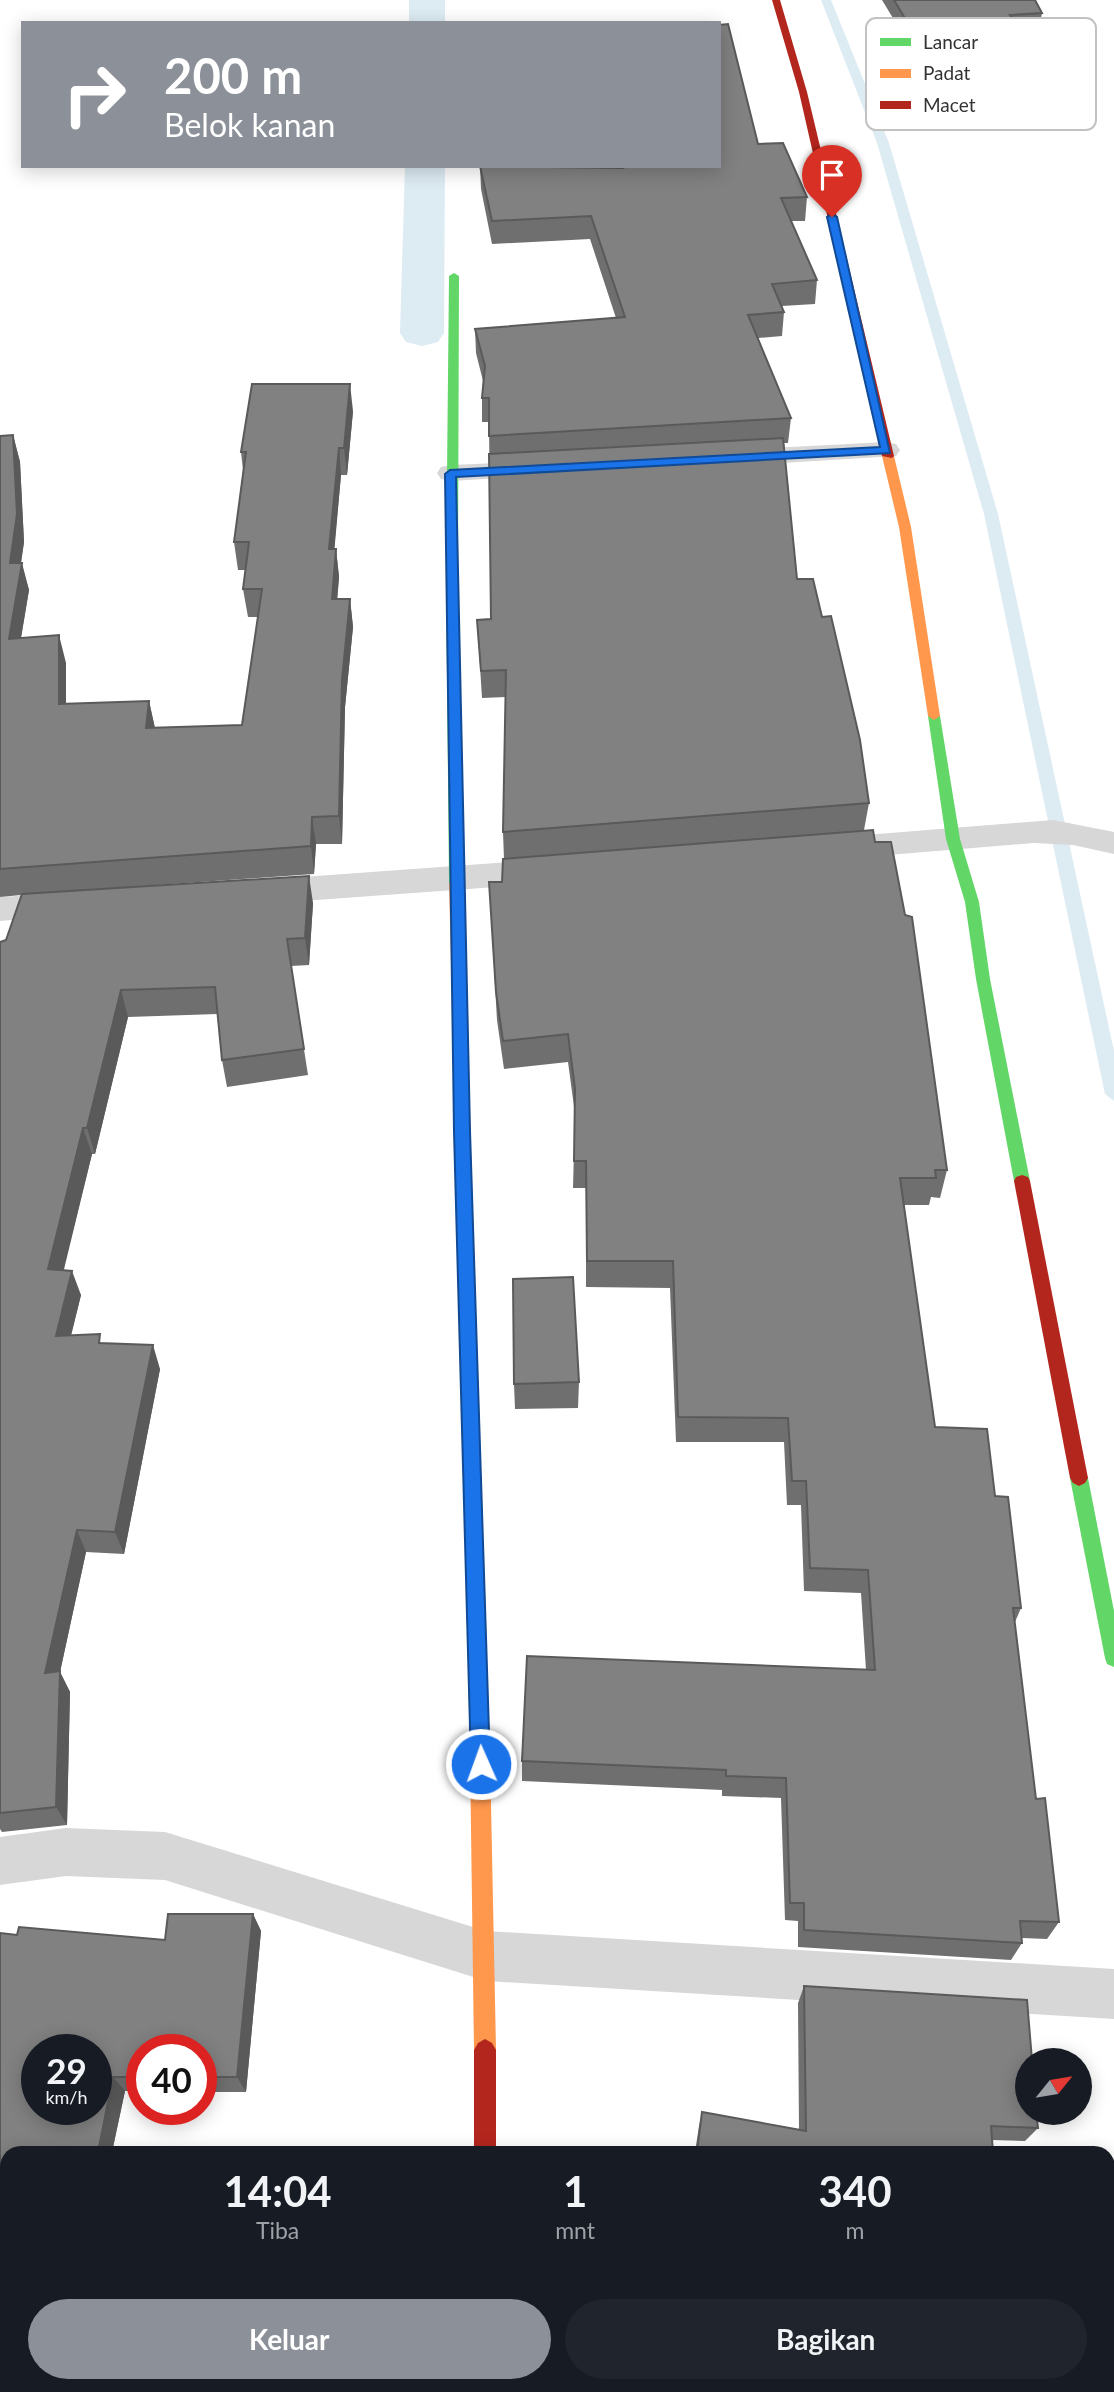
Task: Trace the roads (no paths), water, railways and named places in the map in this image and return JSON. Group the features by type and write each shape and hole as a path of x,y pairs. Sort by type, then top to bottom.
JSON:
{"street":[{"path":"776,0 803,92 905,527 953,839 972,902 983,979 1114,1658"},
{"path":"454,276 450,474 457,878 486,1956 485,2146"},
{"path":"709,460 886,450"},
{"path":"450,474 573,467"},
{"path":"816,850 953,839 1024,830 1103,840"},
{"path":"236,894 581,869"},
{"path":"4,945 7,909 98,903"},
{"path":"0,1861 66,1852 164,1856 486,1956 1114,1994"}],"waterway":[{"path":"427,0 427,21"},
{"path":"826,0 866,100"},
{"path":"878,130 991,514 1114,1094"},
{"path":"422,333 425,168"}]}
